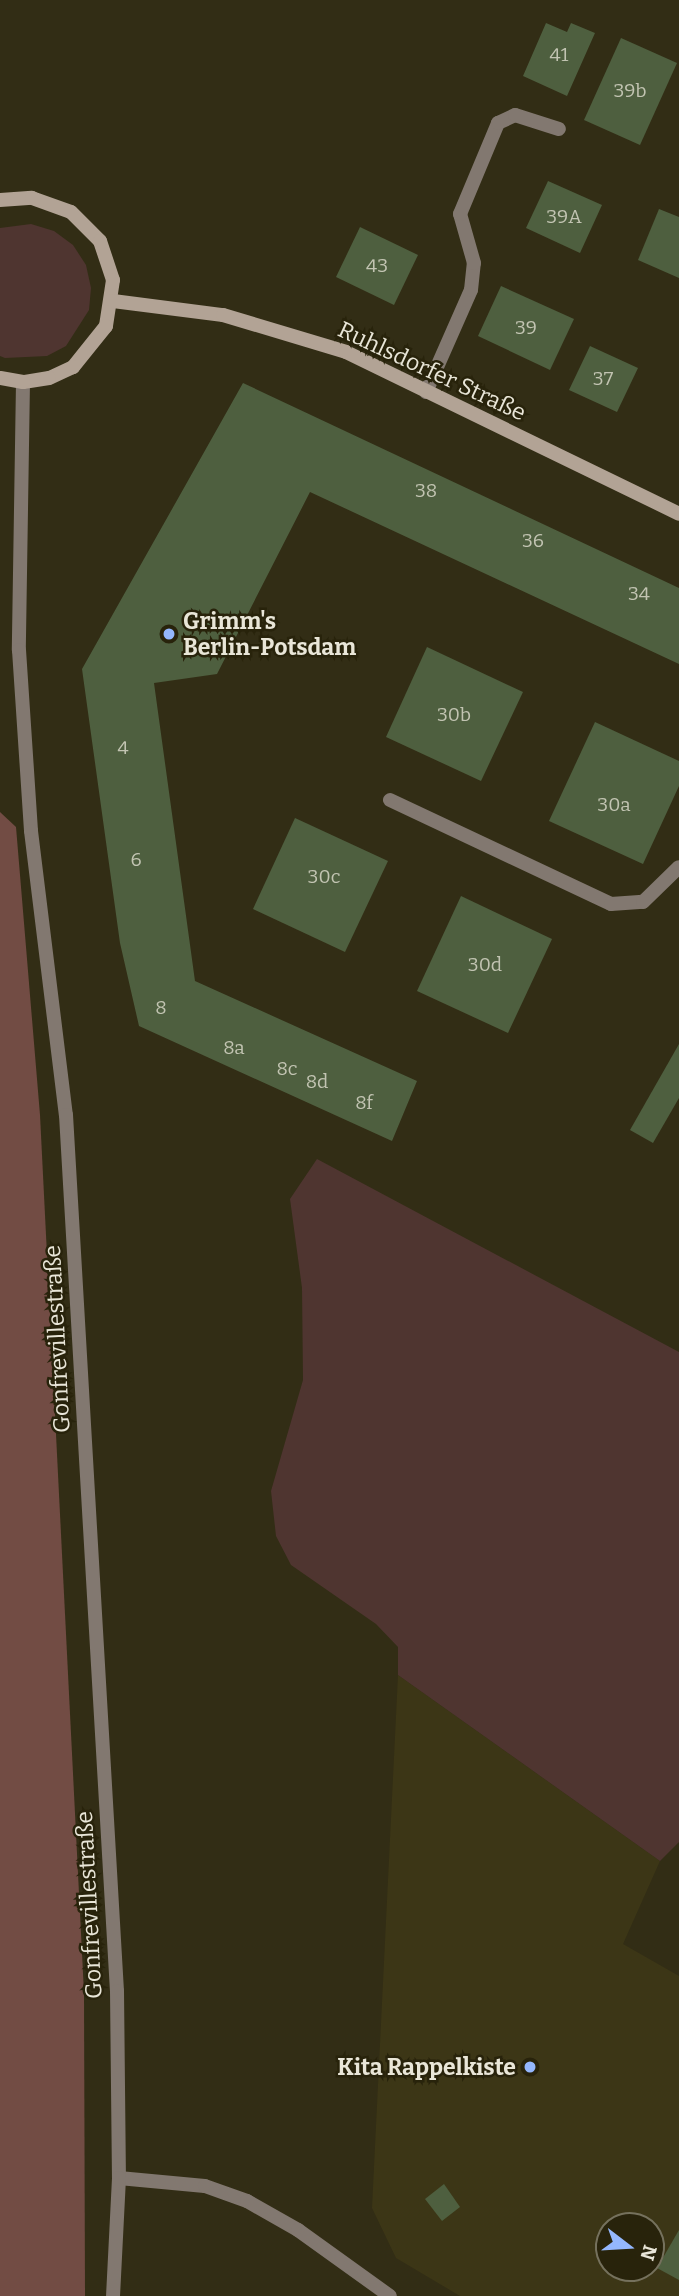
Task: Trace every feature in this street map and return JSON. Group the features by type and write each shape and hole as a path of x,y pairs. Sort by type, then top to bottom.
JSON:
{"main road":[{"path":"0,201 32,198 53,203 87,225 108,260 113,301 106,326 73,367 49,378 23,382 0,378"},
{"name":"Ruhlsdorfer Straße","path":"113,301 223,315 346,352 679,514"}],"street":[{"path":"426,392 471,290 474,263 460,214 498,123 515,115 559,129"},
{"name":"Gonfrevillestraße","path":"23,382 19,650 31,831 66,1115 117,1991 119,2178 113,2296"},
{"path":"390,800 611,904 643,902 679,867"},
{"path":"119,2178 205,2186 247,2201 298,2230 390,2296"}],"shaded area":[{"path":"31,224 54,231 73,245 86,265 91,288 89,310 66,346 47,356 5,358 0,356 0,228"},
{"path":"0,812 16,827 40,1115 84,1993 85,2296 0,2296"},
{"path":"317,1159 679,1352 679,1842 660,1861 398,1675 398,1647 376,1624 291,1565 276,1536 271,1491 303,1380 302,1288 290,1199"},
{"name":"Kita Rappelkiste","path":"398,1675 660,1861 623,1944 679,1976 679,2296 460,2296 396,2258 372,2208"}],"building":[{"path":"546,23 567,32 571,23 595,33 567,96 523,76"},
{"path":"621,38 677,63 640,145 584,120"},
{"path":"548,181 602,205 580,253 526,228"},
{"path":"659,209 679,217 679,278 638,260"},
{"path":"360,227 418,255 394,305 336,277"},
{"path":"501,286 574,319 550,370 478,336"},
{"path":"590,346 638,368 617,412 569,390"},
{"path":"243,383 679,588 679,664 310,492 217,674 154,683 195,981 417,1081 392,1141 139,1026 120,943 82,669"},
{"path":"427,647 523,692 481,781 386,737"},
{"path":"595,722 679,761 679,786 643,864 549,821"},
{"path":"295,818 388,861 345,952 253,909"},
{"path":"461,896 552,939 508,1033 417,991"},
{"path":"679,1044 679,1098 653,1143 630,1130"},
{"path":"444,2184 460,2207 442,2221 425,2199"},
{"path":"679,2230 679,2280 665,2272 665,2254"}],"place":[{"name":"Grimm's Berlin-Potsdam","path":"169,634"},
{"name":"Kita Rappelkiste","path":"530,2067"}]}
